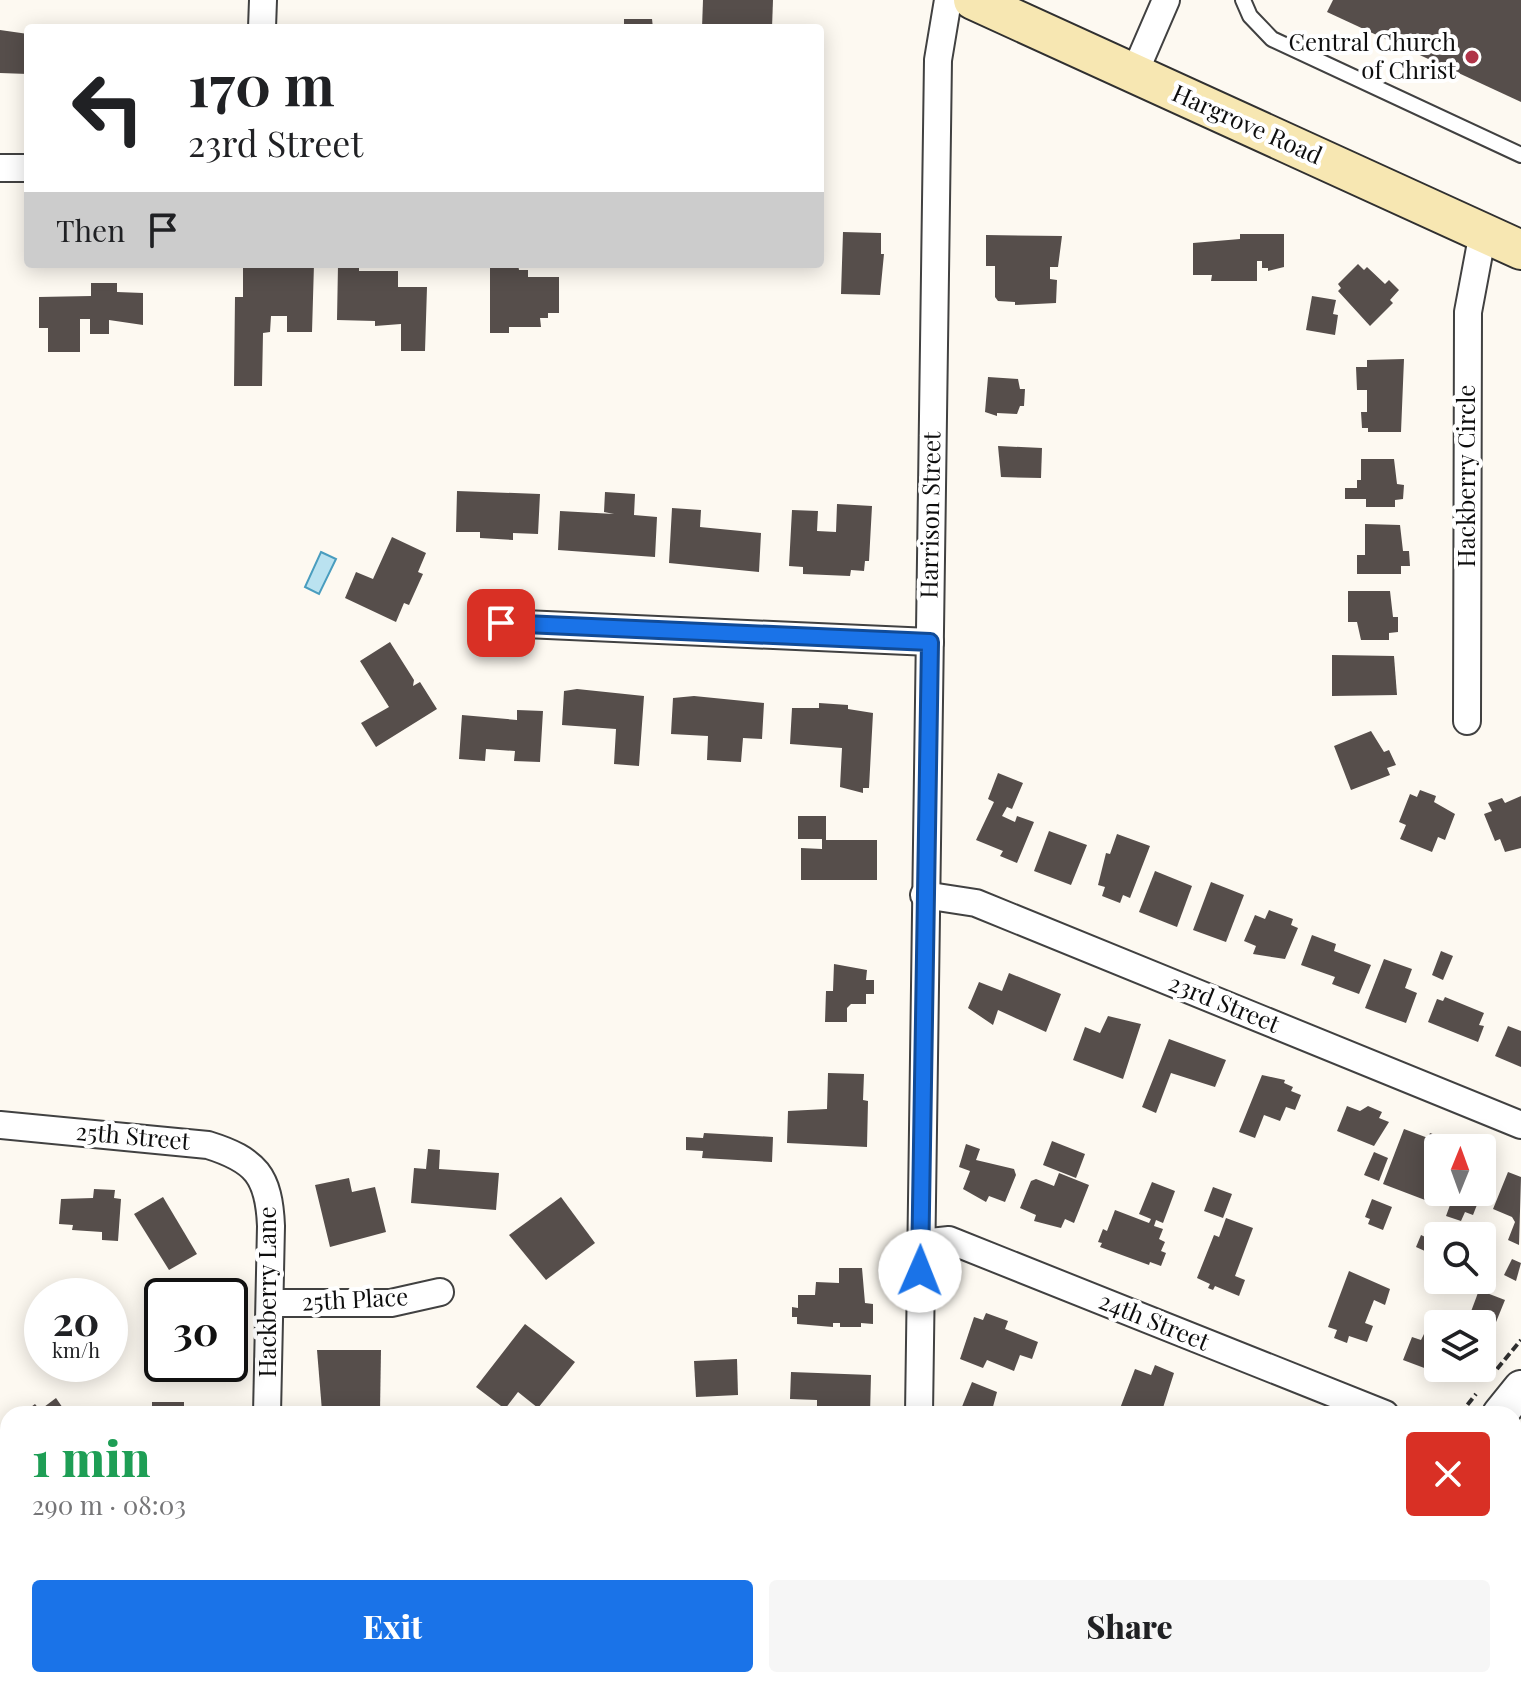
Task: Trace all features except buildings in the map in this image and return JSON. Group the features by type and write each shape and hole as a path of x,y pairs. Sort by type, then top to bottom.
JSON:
{"main road":[{"name":"Hargrove Road","path":"973,0 1521,250"}],"street":[{"path":"262,24 263,0"},
{"name":"Harrison Street","path":"919,1406 938,60 948,0"},
{"path":"1134,74 1166,0"},
{"path":"0,168 24,168"},
{"name":"Hackberry Circle","path":"1467,721 1468,312 1483,232"},
{"path":"501,623 930,642"},
{"name":"23rd Street","path":"924,895 976,903 1521,1125"},
{"name":"25th Street","path":"0,1125 208,1145 235,1153 259,1171"},
{"name":"Hackberry Lane","path":"259,1171 270,1198 267,1406"},
{"name":"24th Street","path":"921,1243 949,1240 1365,1406"},
{"name":"25th Place","path":"270,1303 391,1303 440,1292"},
{"path":"1506,1406 1521,1388"}],"lane":[{"path":"1243,0 1250,16 1272,39 1521,155"}],"water":[{"path":"321,552 336,559 319,594 305,587"}],"place":[{"name":"Central Church of Christ","path":"1472,57"}],"route":[{"path":"501,623 930,642 920,1271"}]}
